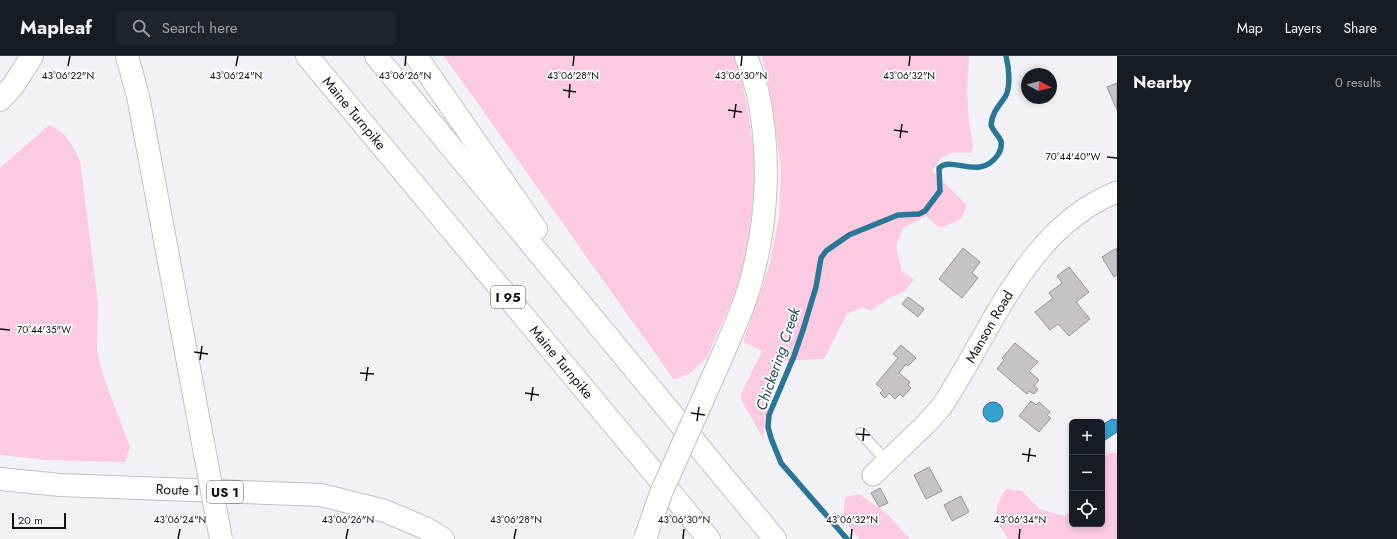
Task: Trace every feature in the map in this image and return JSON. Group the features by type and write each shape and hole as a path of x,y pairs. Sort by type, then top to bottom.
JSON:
{"main road":[{"path":"0,100 13,86 32,56"},
{"path":"127,56 138,96 221,539"},
{"name":"Maine Turnpike","path":"307,56 709,539"},
{"path":"376,56 776,539"},
{"path":"416,56 618,349"},
{"path":"645,539 661,493 737,322 754,270 765,207 765,150 758,94 746,56"},
{"name":"Route 1","path":"0,479 60,485 321,495 385,511 424,528 442,539"}],"street":[{"name":"Manson Road","path":"880,468 927,423 942,406 1029,262 1065,224 1084,209 1104,197 1117,192"}],"lane":[{"path":"861,433 880,468"}],"shaded area":[{"path":"444,56 737,56 748,112 756,167 748,249 739,285 706,359 690,373 674,380"},
{"path":"762,56 969,56 967,92 969,123 973,145 971,153 957,152 948,154 941,159 932,171 967,205 961,219 940,228 926,216 903,228 896,246 902,272 914,279 905,291 888,299 870,311 863,307 847,314 824,359 782,361 766,416 763,439 741,399 741,394 762,351 743,342 769,267 779,217 781,168 772,103"},
{"path":"49,125 65,135 80,161 98,302 97,352 104,378 130,447 125,462 46,460 0,455 0,168"},
{"path":"1113,452 1117,454 1117,539 1008,539 996,514 998,503 1006,489 1022,491 1040,509 1064,516 1069,512 1069,527 1105,527 1105,456"},
{"path":"859,494 886,513 910,539 860,539 843,520 845,497"}],"water":[{"path":"993,402 1000,405 1003,412 1000,419 993,422 986,419 983,412 986,405"},
{"path":"1112,419 1117,420 1117,432 1105,440 1105,423"}],"building":[{"path":"1117,83 1117,110 1107,87"},
{"path":"963,248 980,262 972,273 978,278 962,298 939,279"},
{"path":"1117,248 1117,275 1114,277 1102,257"},
{"path":"1069,267 1089,292 1076,302 1090,319 1069,336 1058,324 1050,330 1035,312 1053,298 1049,293 1062,283 1057,276"},
{"path":"908,297 924,309 918,317 902,304"},
{"path":"1015,343 1038,362 1029,371 1039,380 1034,386 1038,389 1034,394 1029,391 1027,394 997,369 1004,360 1002,358"},
{"path":"901,345 916,358 908,366 906,364 899,373 910,382 908,385 911,388 903,397 900,394 895,399 889,393 885,398 880,393 883,390 876,384 898,358 893,354"},
{"path":"1031,401 1036,405 1039,402 1050,412 1047,415 1051,418 1039,432 1019,416"},
{"path":"929,467 942,491 926,499 914,475"},
{"path":"880,488 888,503 879,507 871,493"},
{"path":"961,496 969,512 952,521 944,505"}],"waterway":[{"name":"Chickering Creek","path":"847,539 781,463 768,427 769,415 794,356 816,287 821,258 826,251 849,235 898,215 919,214 925,211 940,191 939,168 944,165 951,164 982,167 990,163 1000,151 1001,141 991,125 994,114 1007,93 1009,71 1006,56"}]}
